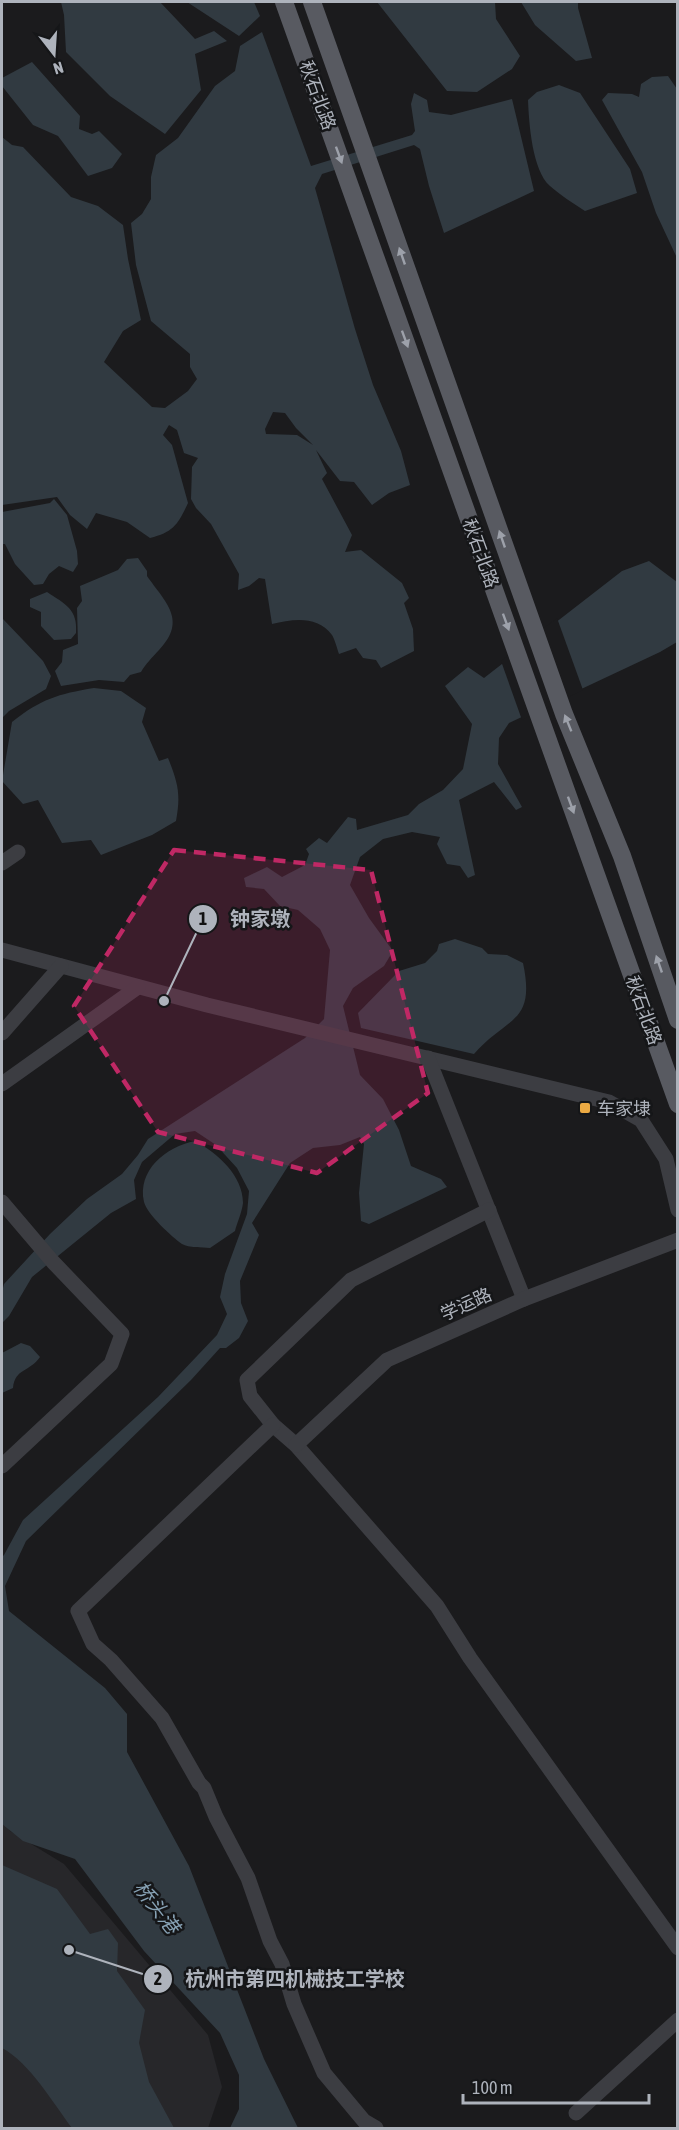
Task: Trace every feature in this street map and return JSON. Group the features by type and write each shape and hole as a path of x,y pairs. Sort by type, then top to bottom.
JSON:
{"main road":[{"name":"秋石北路","path":"284,2 678,1104"},
{"name":"秋石北路","path":"312,2 564,714 622,856 678,1020"}],"street":[{"path":"2,863 18,852"},
{"path":"2,950 138,987 609,1102 641,1120 666,1159 678,1210"},
{"path":"2,1033 61,966"},
{"path":"2,1084 138,987"},
{"path":"428,1058 524,1299"},
{"path":"2,1202 53,1262 122,1334 111,1364 2,1466"},
{"path":"489,1210 351,1280 247,1380 250,1396 273,1425 296,1445 437,1606 470,1658 678,1948"},
{"name":"学运路","path":"296,1445 387,1360 524,1299 678,1240"},
{"path":"273,1425 78,1611 93,1644 111,1660 162,1718 204,1788 216,1817 248,1878 270,1941 282,1964 294,2004 324,2073 363,2121 376,2128"},
{"path":"576,2113 678,2020"}],"highlighted area":[{"path":"174,850 371,870 428,1093 317,1173 158,1132 74,1006"}],"shaded area":[{"path":"2,1813 10,1831 64,1864 208,2035 222,2087 208,2128 2,2128"}],"water":[{"path":"61,2 160,2 195,39 214,31 227,41 195,54 201,90 165,134 110,96 66,52"},
{"path":"187,2 254,2 260,16 239,36"},
{"path":"377,2 495,2 496,19 520,56 512,69 477,92 447,91"},
{"path":"521,2 578,2 592,58 576,61 535,25"},
{"path":"262,32 311,166 412,135 415,131 411,104 414,93 427,100 429,112 451,115 512,99 534,191 444,233 420,149 414,145 322,174 315,188 355,329 373,385 401,451 410,485 389,493 372,505 354,482 340,481 316,450 327,473 322,479 352,535 345,552 361,550 402,583 409,598 404,603 413,629 414,651 381,668 376,660 363,658 356,648 339,654 332,635 312,621 296,620 272,624 265,579 259,578 249,586 238,590 239,574 211,524 191,499 192,467 198,458 184,453 177,430 169,425 163,435 172,445 188,503 178,522 165,533 150,538 127,522 96,513 87,529 70,515 57,497 2,505 2,137 12,145 23,147 71,197 98,206 123,225 141,320 123,331 104,362 152,407 165,408 188,391 197,379 190,367 190,354 151,321 136,265 131,223 142,214 151,199 151,177 156,155 178,138 215,86 235,71 240,46","holes":["273,412 285,413 296,428 313,445 297,435 266,434 265,429"]},
{"path":"32,62 80,116 79,129 92,134 99,131 122,154 112,168 88,176 58,136 33,125 2,86 2,78"},
{"path":"668,76 677,89 677,258 656,213 642,172 602,100 608,93 632,94 639,97 641,84 652,77"},
{"path":"559,85 580,93 630,169 637,193 585,211 558,193 544,179 535,158 528,100 537,92"},
{"path":"54,499 67,515 77,551 78,564 73,572 59,566 49,574 43,584 34,585 15,564 5,544 2,544 2,512 50,503"},
{"path":"138,558 171,612 172,629 168,639 141,672 130,675 124,682 99,680 61,686 55,671 62,662 63,650 78,644 77,608 82,601 80,586 118,570 127,559"},
{"name":"桥头港","path":"649,561 677,582 677,642 509,723 499,738 498,764 522,807 516,810 494,782 459,800 475,875 468,878 460,866 447,864 437,844 440,837 412,832 383,839 360,857 350,885 369,918 393,951 384,966 353,988 343,1006 360,1075 383,1099 399,1130 411,1166 441,1179 447,1187 369,1224 361,1221 359,1193 364,1144 360,1137 340,1145 313,1148 290,1163 252,1223 259,1235 240,1281 241,1303 248,1321 239,1338 226,1348 220,1348 191,1380 26,1541 5,1586 9,1611 105,1688 127,1714 127,1752 189,1866 264,2059 298,2128 230,2128 239,2109 239,2075 220,2033 144,1951 75,1859 23,1841 2,1824 2,1557 23,1520 158,1397 217,1335 227,1314 220,1297 225,1274 247,1214 249,1191 237,1168 216,1145 195,1131 175,1134 142,1162 134,1180 136,1199 111,1213 32,1277 9,1316 2,1323 4,1284 50,1234 87,1199 122,1174 148,1139 305,1038 324,1019 330,950 320,929 298,910 280,906 264,889 246,887 244,878 267,867 282,877 305,865 309,854 306,849 319,838 327,843 348,817 356,819 357,830 408,815 419,804 443,790 463,769 472,724 445,686 468,667 484,678 622,571"},
{"path":"47,592 65,604 75,618 76,633 71,639 54,640 41,626 41,612 30,607 30,599"},
{"path":"2,618 43,661 51,676 46,689 9,711 2,718"},
{"path":"94,688 121,691 146,708 142,722 159,761 168,758 178,796 176,821 152,835 101,855 91,840 62,843 38,800 23,804 2,781 12,722 50,699"},
{"path":"455,939 482,948 488,954 507,955 523,963 526,983 525,998 522,1009 516,1017 474,1054 361,1028 358,1013 399,971 425,963 437,951 439,944"},
{"path":"195,1141 227,1166 239,1183 242,1193 243,1203 235,1231 210,1248 182,1244 155,1219 144,1202 143,1190 149,1170 164,1154"},
{"path":"21,1343 30,1346 40,1357 20,1373 13,1388 2,1393 2,1353"},
{"path":"2,1865 57,1889 90,1934 108,1929 118,1943 117,1971 145,2010 139,2043 149,2082 174,2128 72,2128 31,2073 2,2048"}],"pier":[{"path":"557,618 583,690 522,720 501,661"}],"place":[{"name":"钟家墩","path":"164,1001"},
{"name":"车家埭","path":"585,1108"},
{"name":"杭州市第四机械技工学校","path":"69,1950"}]}
